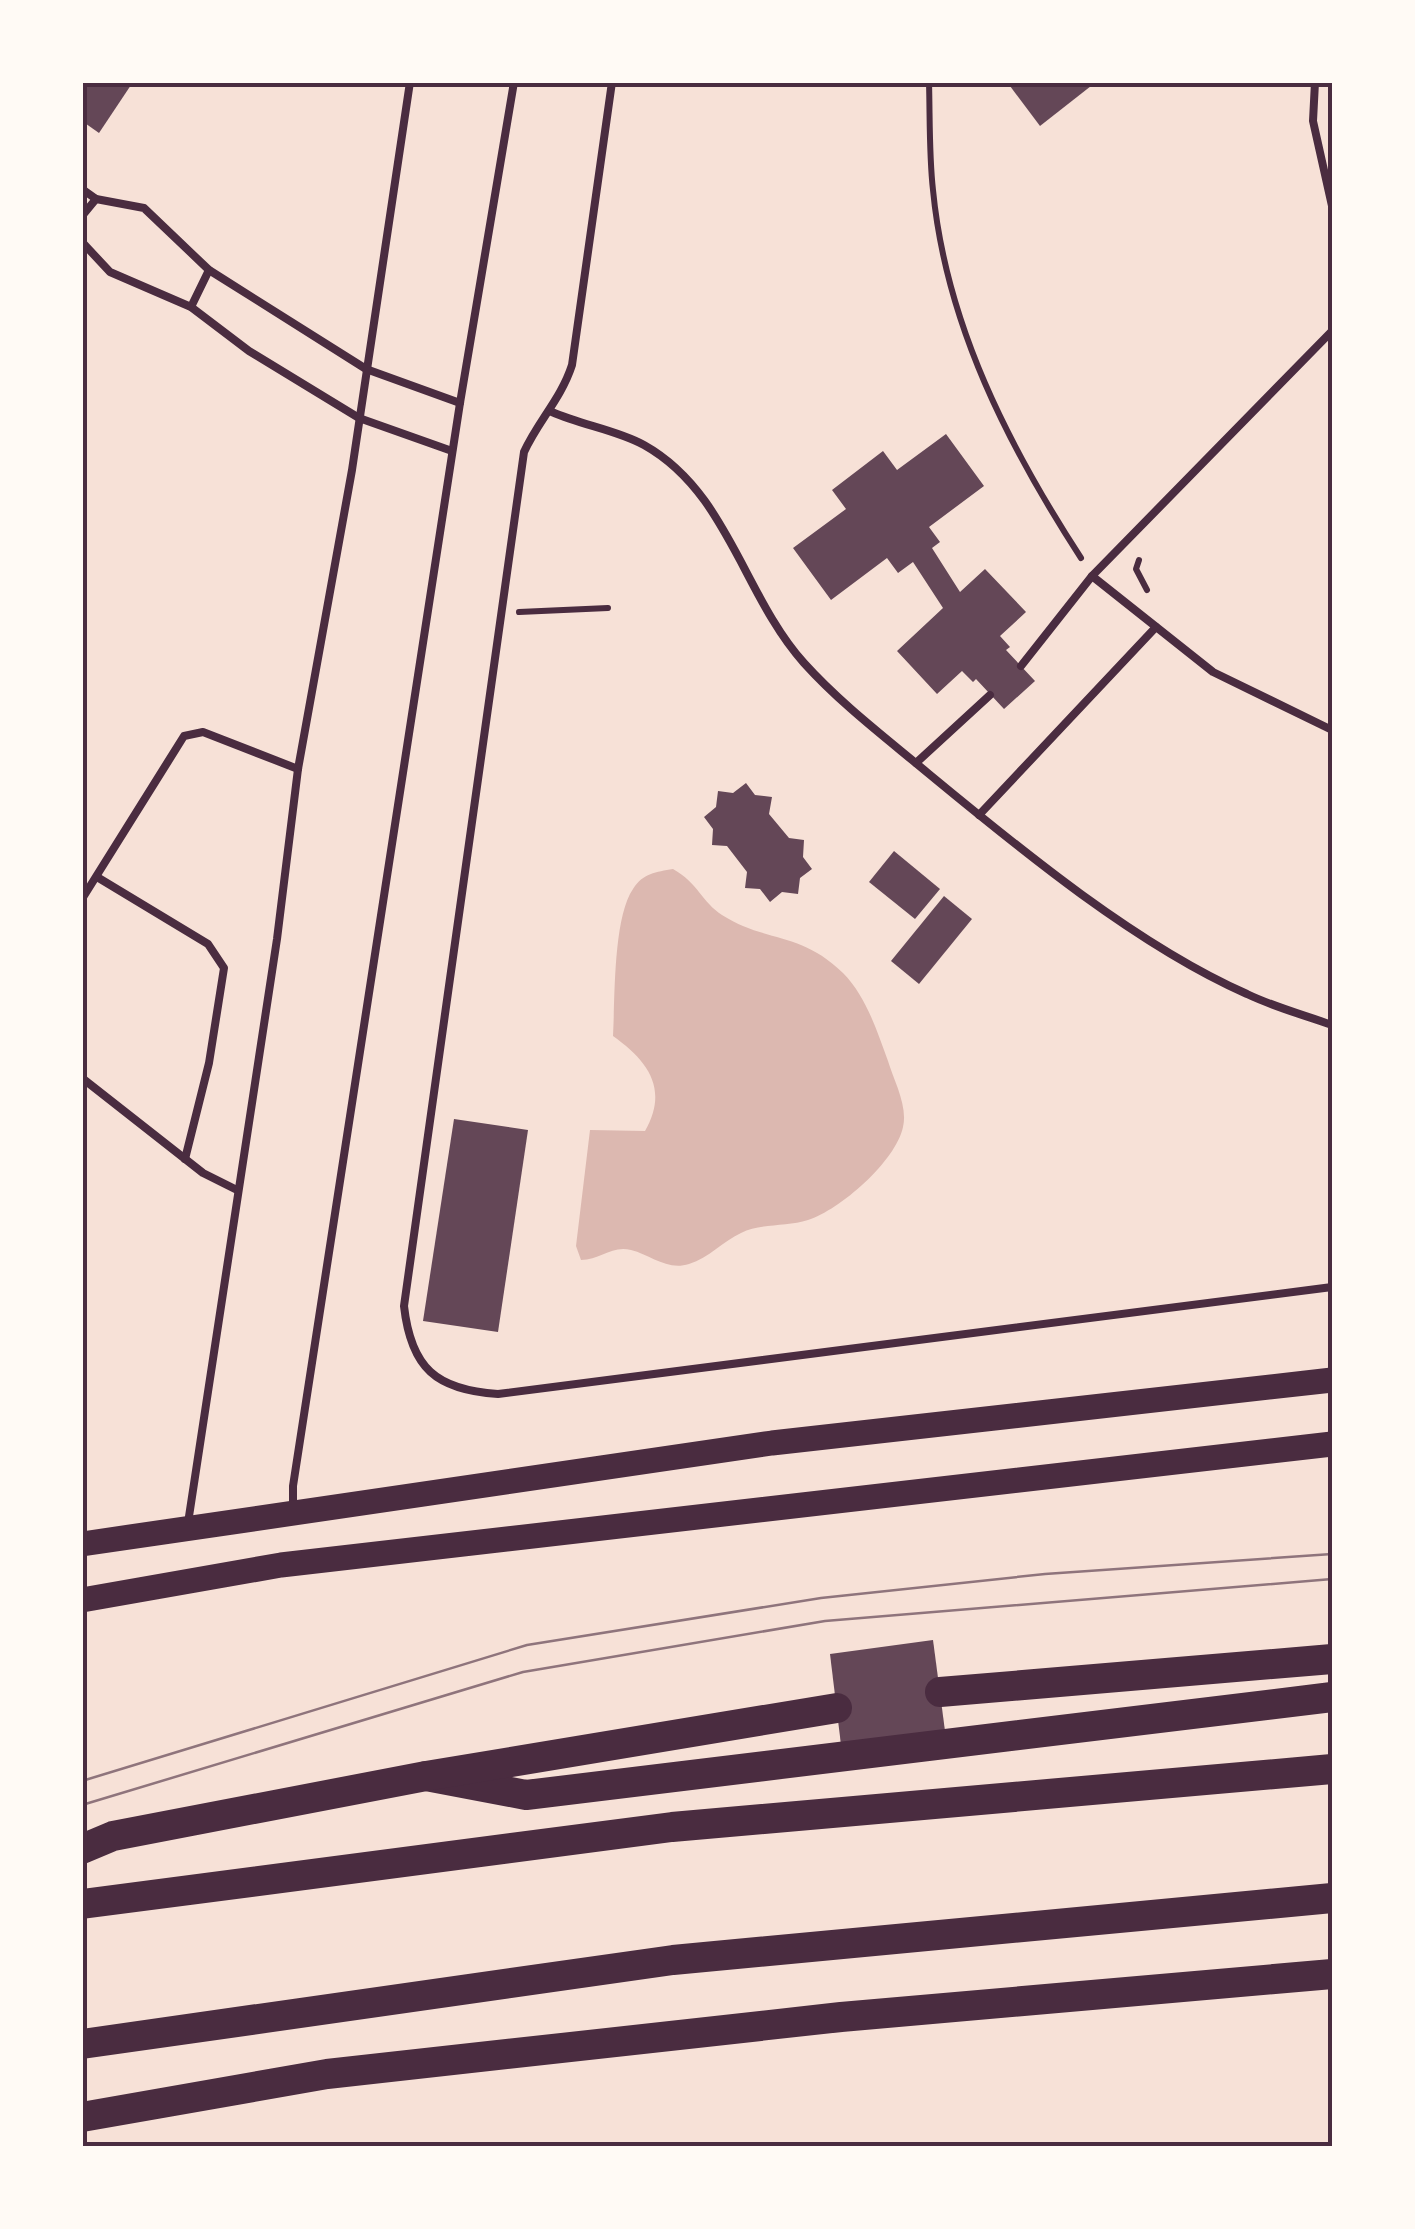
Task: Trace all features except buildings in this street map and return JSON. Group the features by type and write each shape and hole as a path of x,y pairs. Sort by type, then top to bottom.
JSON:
{"highway":[{"path":"940,1692 1332,1659"},
{"path":"426,1776 526,1795 1332,1697"},
{"path":"82,1849 113,1836 426,1776 836,1708"},
{"path":"82,1904 672,1827 1332,1770"},
{"path":"82,2044 673,1960 1332,1898"},
{"path":"82,2118 326,2074 841,2016 1332,1974"}],"main road":[{"path":"82,1544 772,1443 1332,1380"},
{"path":"82,1600 299,1563 1332,1444"}],"lane":[{"path":"188,1528 278,940 298,768 359,418 410,82"},
{"path":"292,1511 292,1486 452,451 514,82"},
{"path":"612,82 572,365 552,412 534,430 524,452 404,1306 408,1337 420,1363 466,1392 498,1394 1332,1287"},
{"path":"1314,82 1313,121 1332,206"},
{"path":"82,189 96,198 144,208 209,270 366,368 460,404"},
{"path":"82,216 96,198"},
{"path":"82,242 110,272 192,307 250,351 359,418 452,451"},
{"path":"192,307 209,270"},
{"path":"1021,666 1092,576 1332,331"},
{"path":"552,412 640,443 692,483 722,526 765,609 803,662 980,816 1141,933 1245,994 1332,1025"},
{"path":"1092,576 1213,672 1332,730"},
{"path":"980,816 1156,626"},
{"path":"916,763 990,695"},
{"path":"82,899 184,736 203,732 298,768"},
{"path":"98,877 208,944 224,968 209,1063 185,1160"},
{"path":"82,1078 185,1160 237,1190"}],"path":[{"path":"929,82 933,192 956,303 996,413 1092,576"},
{"path":"1142,548 1136,569 1145,588 1157,599"},
{"path":"546,612 608,608"}],"shaded area":[{"path":"673,869 722,915 812,950 843,973 858,992 875,1026 902,1102 903,1127 878,1169 821,1215 749,1230 703,1258 681,1266 624,1249 581,1260 576,1246 590,1130 645,1131 655,1102 655,1089 645,1066 613,1036 616,960 626,902 646,876"}],"tram line":[{"path":"82,1781 527,1645 821,1598 1045,1574 1332,1554"},
{"path":"82,1805 523,1672 825,1621 1332,1579"}]}
